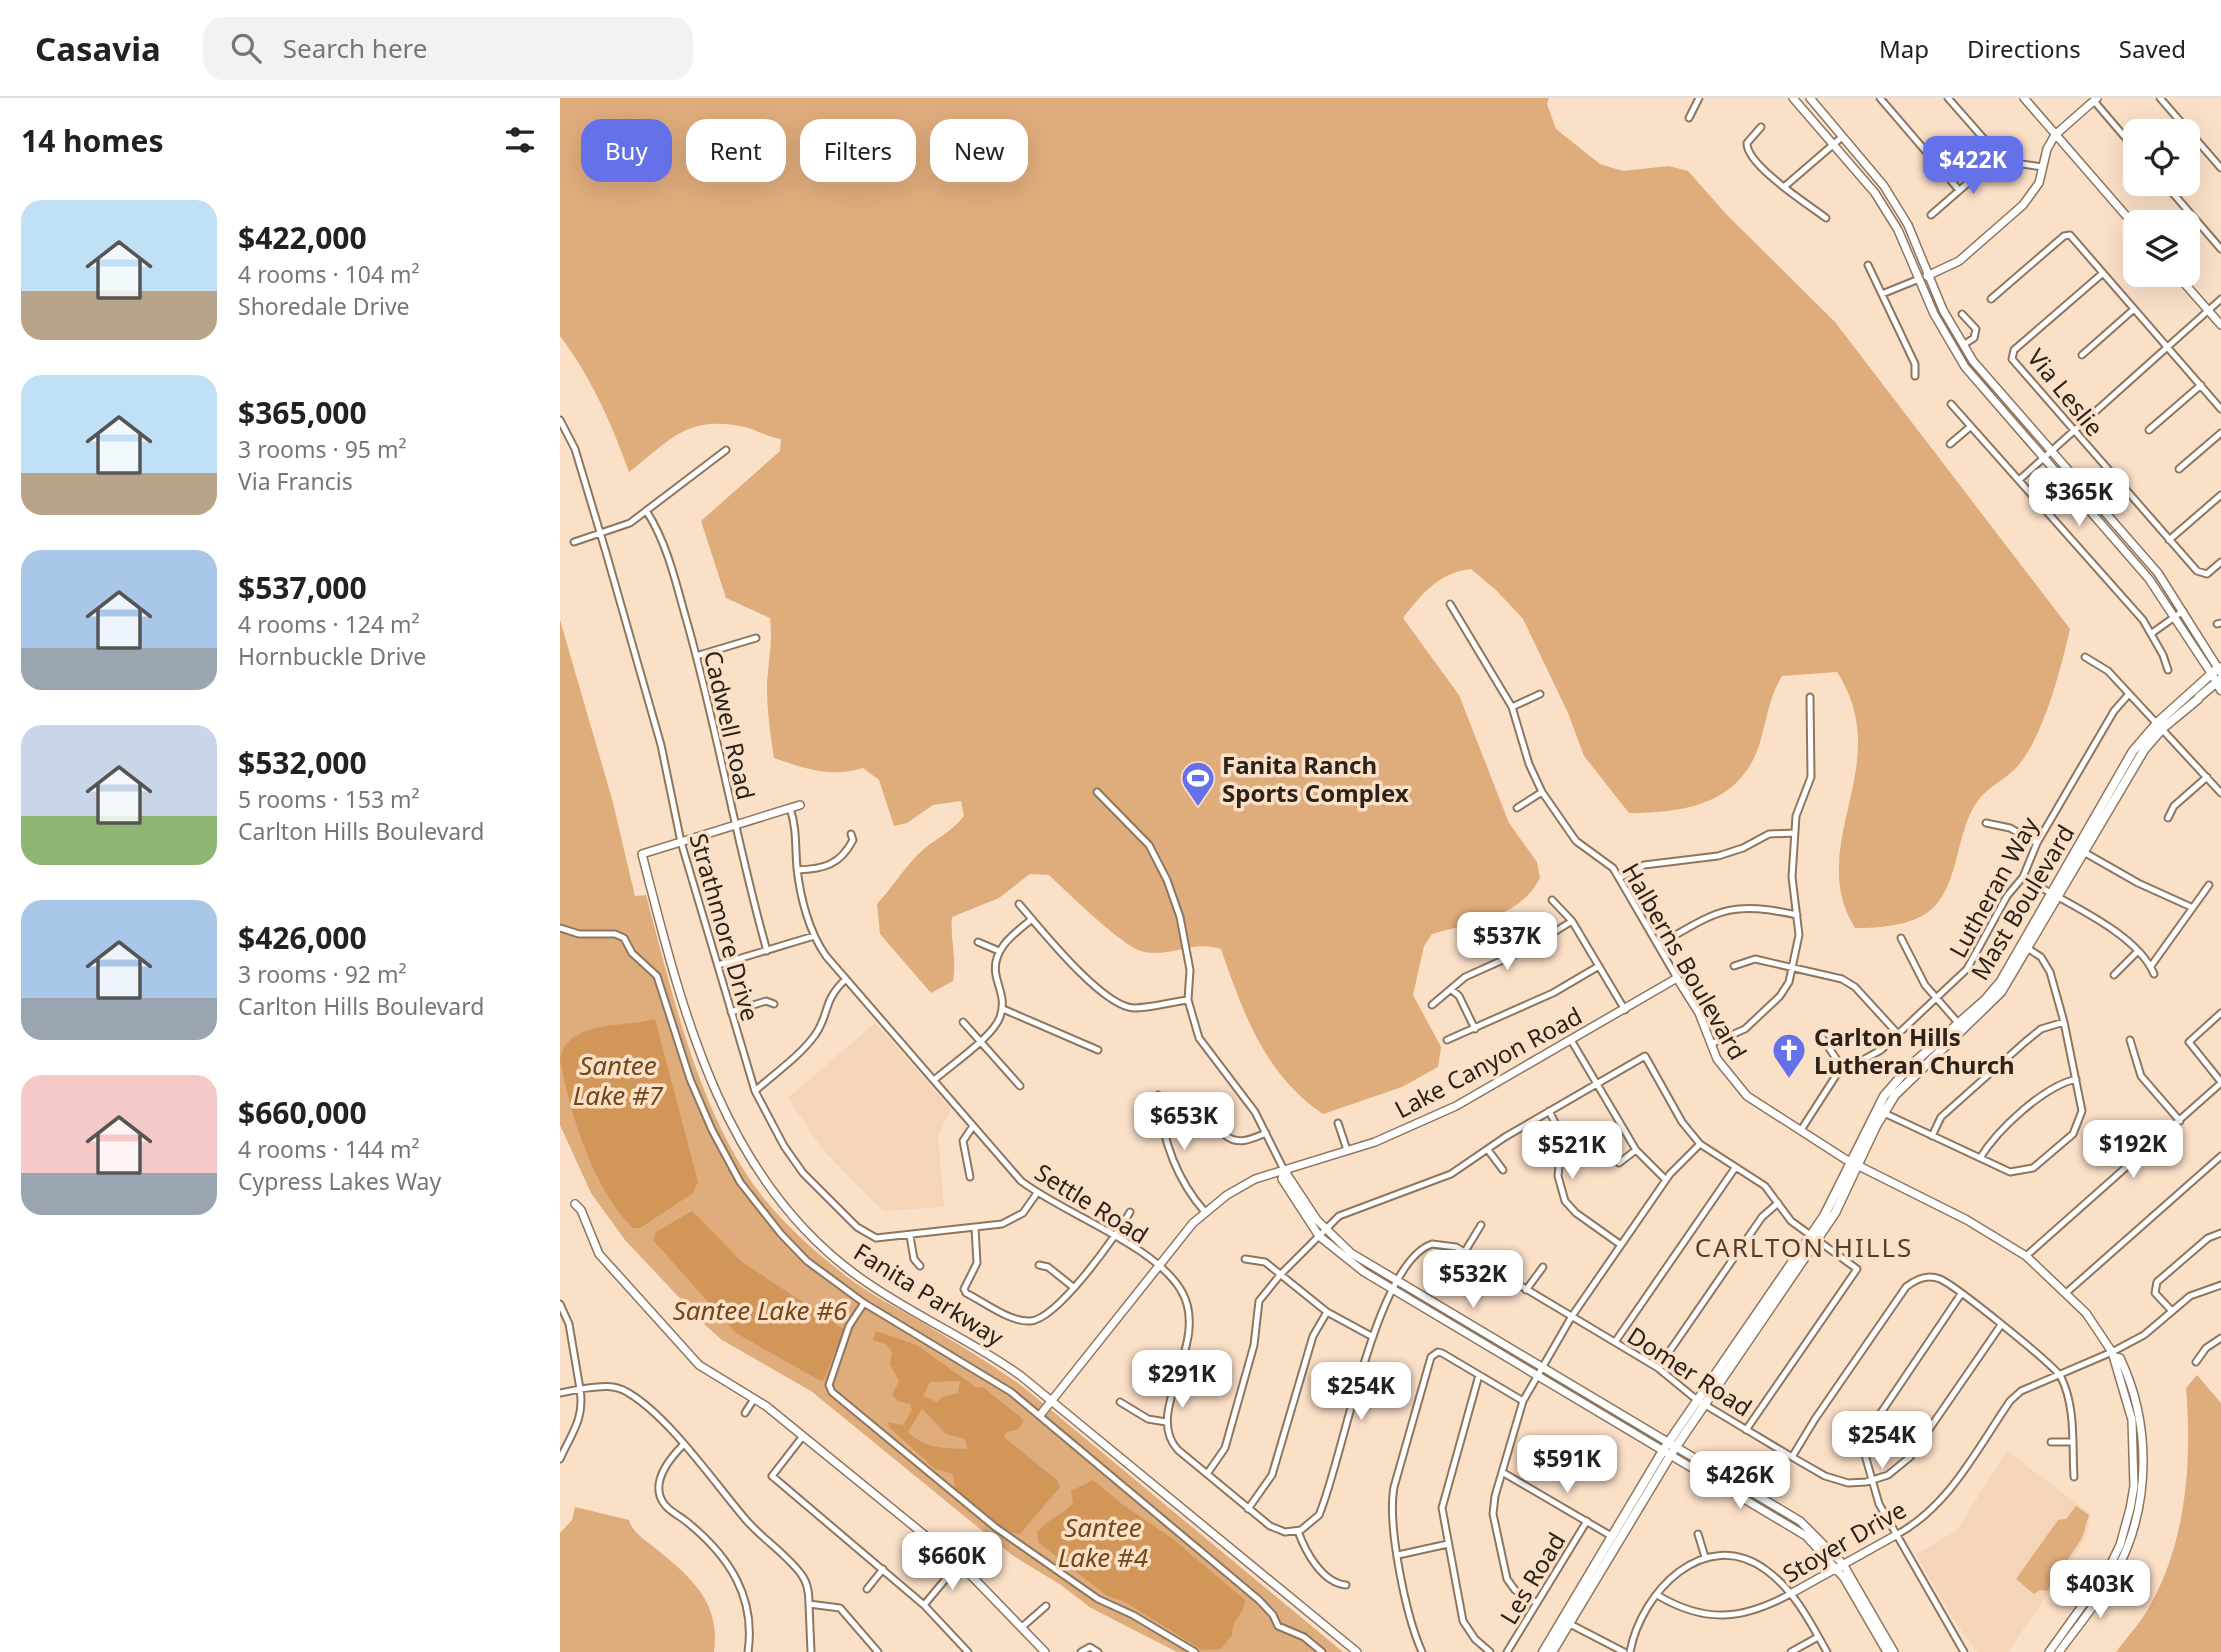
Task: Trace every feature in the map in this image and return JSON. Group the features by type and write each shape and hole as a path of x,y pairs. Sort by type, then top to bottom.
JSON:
{"main road":[{"name":"Mast Boulevard","path":"2054,897 2086,853 2160,725 2199,698 2219,676"},
{"name":"Mast Boulevard","path":"1543,1652 1565,1622 1670,1448 1815,1237 1855,1163 1879,1111 1961,1027 1997,997 2133,751 2219,676"},
{"name":"Mast Boulevard","path":"1552,1652 1565,1622"}],"street":[{"path":"1689,118 1699,98"},
{"path":"1793,98 1875,192 1898,230 1934,314 1965,367 2150,579 2219,676"},
{"path":"1810,98 1884,186 1908,225 1944,310 1963,345 2158,573 2184,611 2219,676"},
{"path":"1880,98 1959,190"},
{"path":"1948,98 1999,156 2008,162 2043,167"},
{"path":"2024,98 2123,212"},
{"path":"2160,98 2221,168"},
{"path":"1882,295 1959,261 2022,205 2039,183 2047,149 2055,135 2095,99 2123,134"},
{"path":"1761,127 1747,143 1746,149 1784,187 1826,218"},
{"path":"1784,187 1842,137"},
{"path":"1931,215 1999,156"},
{"path":"2175,196 2221,249"},
{"path":"1991,299 2068,235 2221,409"},
{"path":"1868,265 1915,363 1915,376"},
{"name":"Via Leslie","path":"2103,273 2014,350 2012,359 2199,573 2209,573 2221,562"},
{"path":"2187,287 2221,325"},
{"path":"2019,480 2221,299"},
{"path":"2082,355 2134,309"},
{"path":"1962,314 1976,329 1974,338 1963,345"},
{"path":"2149,430 2201,386"},
{"path":"1951,404 2152,634 2168,670"},
{"name":"Strathmore Drive","path":"560,420 575,449 601,534 662,745 681,842 755,1091 767,1118 803,1173 857,1227 876,1238 1002,1224 1017,1218 1037,1193"},
{"path":"1950,444 1970,427"},
{"path":"2179,469 2221,433"},
{"path":"575,542 601,534 647,512 726,450"},
{"path":"2169,540 2221,495"},
{"name":"Cadwell Road","path":"647,512 665,545 711,708 767,951"},
{"name":"Halberns Boulevard","path":"1450,604 1513,707 1529,764 1542,792 1576,841 1613,868 1699,1013 1721,1066 1741,1090 1855,1163 1967,1220 2026,1256 2090,1318 2114,1354"},
{"path":"2152,634 2184,611"},
{"path":"696,656 756,638"},
{"path":"2085,657 2108,671 2221,793"},
{"path":"1513,707 1540,694"},
{"name":"Lutheran Way","path":"1801,1130 1843,1069 1881,1050 1968,969 2006,897 2023,877 2037,843 2116,706 2129,694"},
{"path":"1711,1045 1750,1025 1785,989 1792,968 1799,935 1792,877 1794,833 1796,816 1811,777 1810,696"},
{"path":"2168,818 2174,806 2207,778"},
{"path":"1097,792 1149,845 1167,880 1180,917 1191,970 1188,1000 1199,1038 1255,1111 1284,1170 1282,1179 1322,1233 1364,1272 1396,1285 1670,1448 1793,1527 1840,1566 1894,1652"},
{"path":"1517,808 1542,792"},
{"path":"681,842 800,805"},
{"name":"Settle Road","path":"790,808 797,836 797,870 814,936 825,956 1021,1181 1037,1193 1115,1235 1157,1266 1178,1286 1189,1312 1191,1332 1166,1422"},
{"path":"1986,823 2010,828 2037,843"},
{"path":"1619,878 1644,865 1718,856 1743,848 1769,834 1794,833"},
{"path":"797,870 819,870 839,860 853,841 851,834"},
{"name":"Fanita Parkway","path":"681,842 642,854 670,967 711,1081 735,1135 768,1188 807,1233 859,1278 991,1354 1357,1652"},
{"path":"2077,848 2138,883 2192,907"},
{"path":"2023,877 2116,932 2151,966 2154,974"},
{"path":"2151,966 2158,960 2209,885"},
{"path":"1552,900 1572,922 1625,1010"},
{"path":"1019,904 1076,968 1118,1003 1134,1008 1188,1000"},
{"path":"1658,945 1715,913 1729,909 1757,907 1797,915"},
{"path":"934,1080 998,1022 1003,1009 1003,998 995,974 999,951 1032,919"},
{"path":"1432,1005 1468,975 1539,942 1572,922"},
{"path":"1525,923 1539,942"},
{"path":"560,928 579,934 615,934 624,938 632,953 657,976 690,1079 740,1182 781,1234 807,1261 864,1303 1012,1392 1259,1600 1273,1615 1278,1626 1304,1637 1322,1652"},
{"path":"718,965 814,936"},
{"path":"1901,938 1925,985 1961,1027"},
{"path":"978,942 999,951"},
{"path":"1879,1111 2006,1171 2017,1172 2033,1168 2073,1134 2079,1125 2082,1111 2064,1022 2050,972 2041,957 2025,947"},
{"path":"2114,975 2137,951"},
{"path":"1734,966 1749,959 1852,984 1898,1034"},
{"path":"1447,1041 1553,993 1599,966"},
{"name":"Lake Canyon Road","path":"1041,1414 1157,1266 1205,1212 1241,1186 1375,1142 1456,1106 1677,978"},
{"path":"755,1091 808,1043 820,1026 830,996 846,979"},
{"path":"1452,990 1459,996 1475,1028"},
{"path":"731,1012 766,1001 774,1004"},
{"path":"1003,1009 1098,1050"},
{"path":"2026,1256 2221,1082 2192,1048 2191,1039 2221,1013"},
{"path":"963,1021 1020,1086"},
{"path":"1932,1136 1941,1117 2025,1042 2041,1029 2064,1022"},
{"path":"1819,1033 1843,1069"},
{"path":"1571,1040 1636,1150 1666,1180"},
{"path":"2130,1040 2141,1076 2180,1121"},
{"path":"1207,1474 1225,1448 1254,1345 1259,1301 1280,1275 1322,1233 1347,1211 1433,1183 1549,1111 1645,1056 1682,1122 1700,1144 1765,1186 1787,1217 1854,1265 1856,1272 1746,1430"},
{"path":"1980,1158 1995,1136 2050,1088 2076,1079"},
{"path":"1158,1095 1159,1113 1176,1171 1205,1212"},
{"path":"1549,1111 1562,1136 1558,1176 1565,1201 1576,1213 1621,1245"},
{"path":"1338,1123 1347,1150"},
{"path":"970,1177 963,1141 973,1126"},
{"path":"1225,1135 1234,1141 1249,1141 1266,1133"},
{"path":"1537,1603 1511,1586 1503,1571 1493,1514 1523,1401 1572,1316 1666,1180 1700,1144"},
{"path":"1488,1150 1503,1170"},
{"path":"1619,1163 1636,1150"},
{"path":"2066,1293 2221,1156"},
{"path":"1615,1342 1735,1168"},
{"path":"1658,1368 1762,1217 1778,1203"},
{"path":"575,1204 581,1210 599,1254 705,1371 754,1398 959,1563 1045,1652"},
{"path":"975,1228 977,1263 964,1289 977,1299 1014,1318 1031,1321 1052,1312 1115,1235 1130,1212"},
{"path":"1464,1253 1481,1225"},
{"path":"2171,1310 2155,1293 2157,1282 2208,1238 2221,1233"},
{"path":"910,1236 914,1259 920,1266"},
{"name":"Domer Road","path":"1298,1531 1311,1525 1321,1511 1379,1315 1414,1255 1424,1247 1444,1244 1464,1253 1658,1368 1701,1402 1792,1457 1835,1480 1855,1483 1871,1481"},
{"path":"1245,1259 1265,1262 1327,1312 1373,1337"},
{"path":"1040,1265 1048,1267 1073,1287"},
{"path":"1526,1290 1543,1267"},
{"path":"1792,1457 1906,1287 1918,1279 1931,1277 1944,1281 1961,1293 2060,1375 2072,1413 2074,1477"},
{"name":"Stoyer Drive","path":"1657,1595 1685,1609 1734,1617 1752,1613 1792,1593 1926,1516 1939,1504 2016,1395 2030,1385 2114,1354 2144,1335 2171,1310 2195,1293 2221,1285"},
{"path":"1961,1293 1874,1423 1865,1455 1879,1504 1964,1652"},
{"path":"864,1303 849,1326 829,1385 832,1392 995,1527 1098,1599 1133,1615 1195,1652"},
{"path":"560,1304 569,1324 580,1390 581,1417 560,1459"},
{"path":"1248,1508 1272,1475 1313,1336 1327,1312"},
{"path":"1871,1481 1892,1472 1910,1457 2001,1325"},
{"path":"2196,1362 2206,1348 2221,1338"},
{"path":"1422,1652 1398,1555 1392,1519 1392,1497 1431,1357 1438,1352 1442,1353 1523,1401"},
{"path":"2049,1652 2108,1570 2120,1545 2130,1508 2134,1486 2132,1420 2125,1391 2113,1362 2114,1354"},
{"path":"2059,1652 2118,1568 2135,1528 2142,1493 2142,1438 2138,1406 2120,1359 2114,1354"},
{"path":"1156,1356 1162,1363 1181,1370"},
{"path":"1479,1375 1443,1497 1448,1544 1464,1621 1475,1639 1490,1652"},
{"path":"560,1393 614,1387 628,1392 684,1444 749,1523 802,1575 808,1589 811,1652"},
{"path":"745,1413 754,1398"},
{"path":"1120,1402 1148,1419 1166,1422 1168,1435 1175,1447 1273,1528 1298,1531 1311,1560 1339,1584 1346,1585"},
{"path":"803,1436 772,1476 924,1605 968,1652"},
{"path":"2051,1442 2072,1442"},
{"path":"684,1444 661,1474 659,1495 668,1508 699,1532 738,1580 750,1613 748,1652"},
{"path":"1502,1472 1616,1539"},
{"name":"Les Road","path":"1507,1652 1587,1521"},
{"path":"1698,1534 1705,1558"},
{"path":"1398,1555 1448,1544"},
{"path":"1630,1652 1637,1629 1657,1595 1678,1571 1705,1558 1730,1556 1754,1563 1792,1593 1827,1652"},
{"path":"924,1605 959,1563"},
{"path":"1840,1566 1888,1652"},
{"path":"867,1589 883,1569"},
{"path":"809,1604 840,1608 878,1652"},
{"path":"1022,1627 1046,1606"},
{"path":"1565,1622 1624,1652"},
{"path":"1791,1652 1818,1637"},
{"path":"1082,1652 1090,1647 1098,1652"}],"shaded area":[{"path":"560,98 1549,98 1547,104 1556,129 1600,164 1623,171 1669,166 1688,171 1727,215 1835,322 2070,629 2056,682 2035,738 2017,767 1977,802 1965,827 1954,869 1943,895 1927,913 1908,922 1855,928 1844,904 1839,881 1839,857 1857,762 1858,738 1852,704 1837,672 1782,676 1771,700 1752,763 1740,779 1725,792 1690,807 1671,811 1629,813 1584,756 1568,713 1523,619 1497,591 1471,569 1459,571 1440,580 1417,600 1403,618 1459,695 1509,823 1537,862 1540,878 1531,892 1507,911 1432,934 1424,946 1413,995 1441,1047 1438,1067 1402,1087 1323,1114 1286,1081 1258,1041 1221,949 1200,946 1161,953 1141,951 1108,929 1049,875 1030,874 999,898 952,917 953,981 931,993 880,934 877,904 918,854 964,816 961,801 933,805 907,823 894,826 879,780 863,768 829,772 808,769 774,758 767,694 770,618 726,598 701,521 780,451 781,439 740,426 721,424 691,428 667,442 629,472 600,401 560,336"},
{"path":"560,620 612,799 635,896 646,895 678,1012 704,1091 740,1164 762,1196 813,1248 866,1290 1022,1386 1343,1652 1177,1652 1091,1608 1061,1585 1012,1555 811,1391 722,1340 625,1240 591,1193 560,1125"},
{"path":"875,1023 951,1109 938,1136 944,1207 883,1211 822,1149 788,1098"},
{"path":"2197,1375 2221,1403 2221,1652 2116,1652 2151,1604 2172,1553 2187,1471 2186,1388"},
{"path":"2007,1451 2091,1514 2085,1539 2008,1652 1977,1652 1951,1616 1916,1554 1956,1531"},
{"path":"2076,1506 2089,1515 2082,1538 2047,1591 2040,1590 2034,1594 2016,1579 2058,1520 2066,1519"},
{"path":"575,1507 629,1520 639,1536 691,1580 701,1592 713,1619 714,1652 560,1652 560,1533 572,1520"}],"water":[{"name":"Santee Lake #7","path":"655,1019 698,1182 693,1193 640,1228 633,1228 606,1193 585,1149 560,1060 565,1047 585,1031"},
{"name":"Santee Lake #6","path":"692,1211 742,1262 844,1329 824,1380 819,1380 736,1333 653,1240 656,1232"},
{"path":"876,1331 917,1345 977,1388 983,1387 1024,1420 1018,1430 1006,1432 1004,1437 1058,1481 1060,1487 1020,1534 1006,1530 977,1510 956,1490 953,1474 935,1469 889,1427 888,1422 903,1425 912,1410 910,1404 898,1401 892,1395 899,1381 890,1364 892,1352 886,1344 873,1340","holes":["960,1381 958,1393 942,1397 937,1402 923,1396 930,1382","922,1409 946,1434 965,1439 967,1449 935,1446 914,1438 908,1432"]},
{"name":"Santee Lake #4","path":"1093,1480 1122,1504 1173,1539 1245,1600 1232,1635 1221,1649 1202,1650 1125,1602 1106,1595 1039,1543 1037,1533 1041,1528 1073,1503 1071,1491"}],"place":[{"name":"Fanita Ranch Sports Complex","path":"1198,808"},
{"name":"Carlton Hills Lutheran Church","path":"1789,1080"}],"district":[{"name":"CARLTON HILLS","path":"1804,1247"}]}
